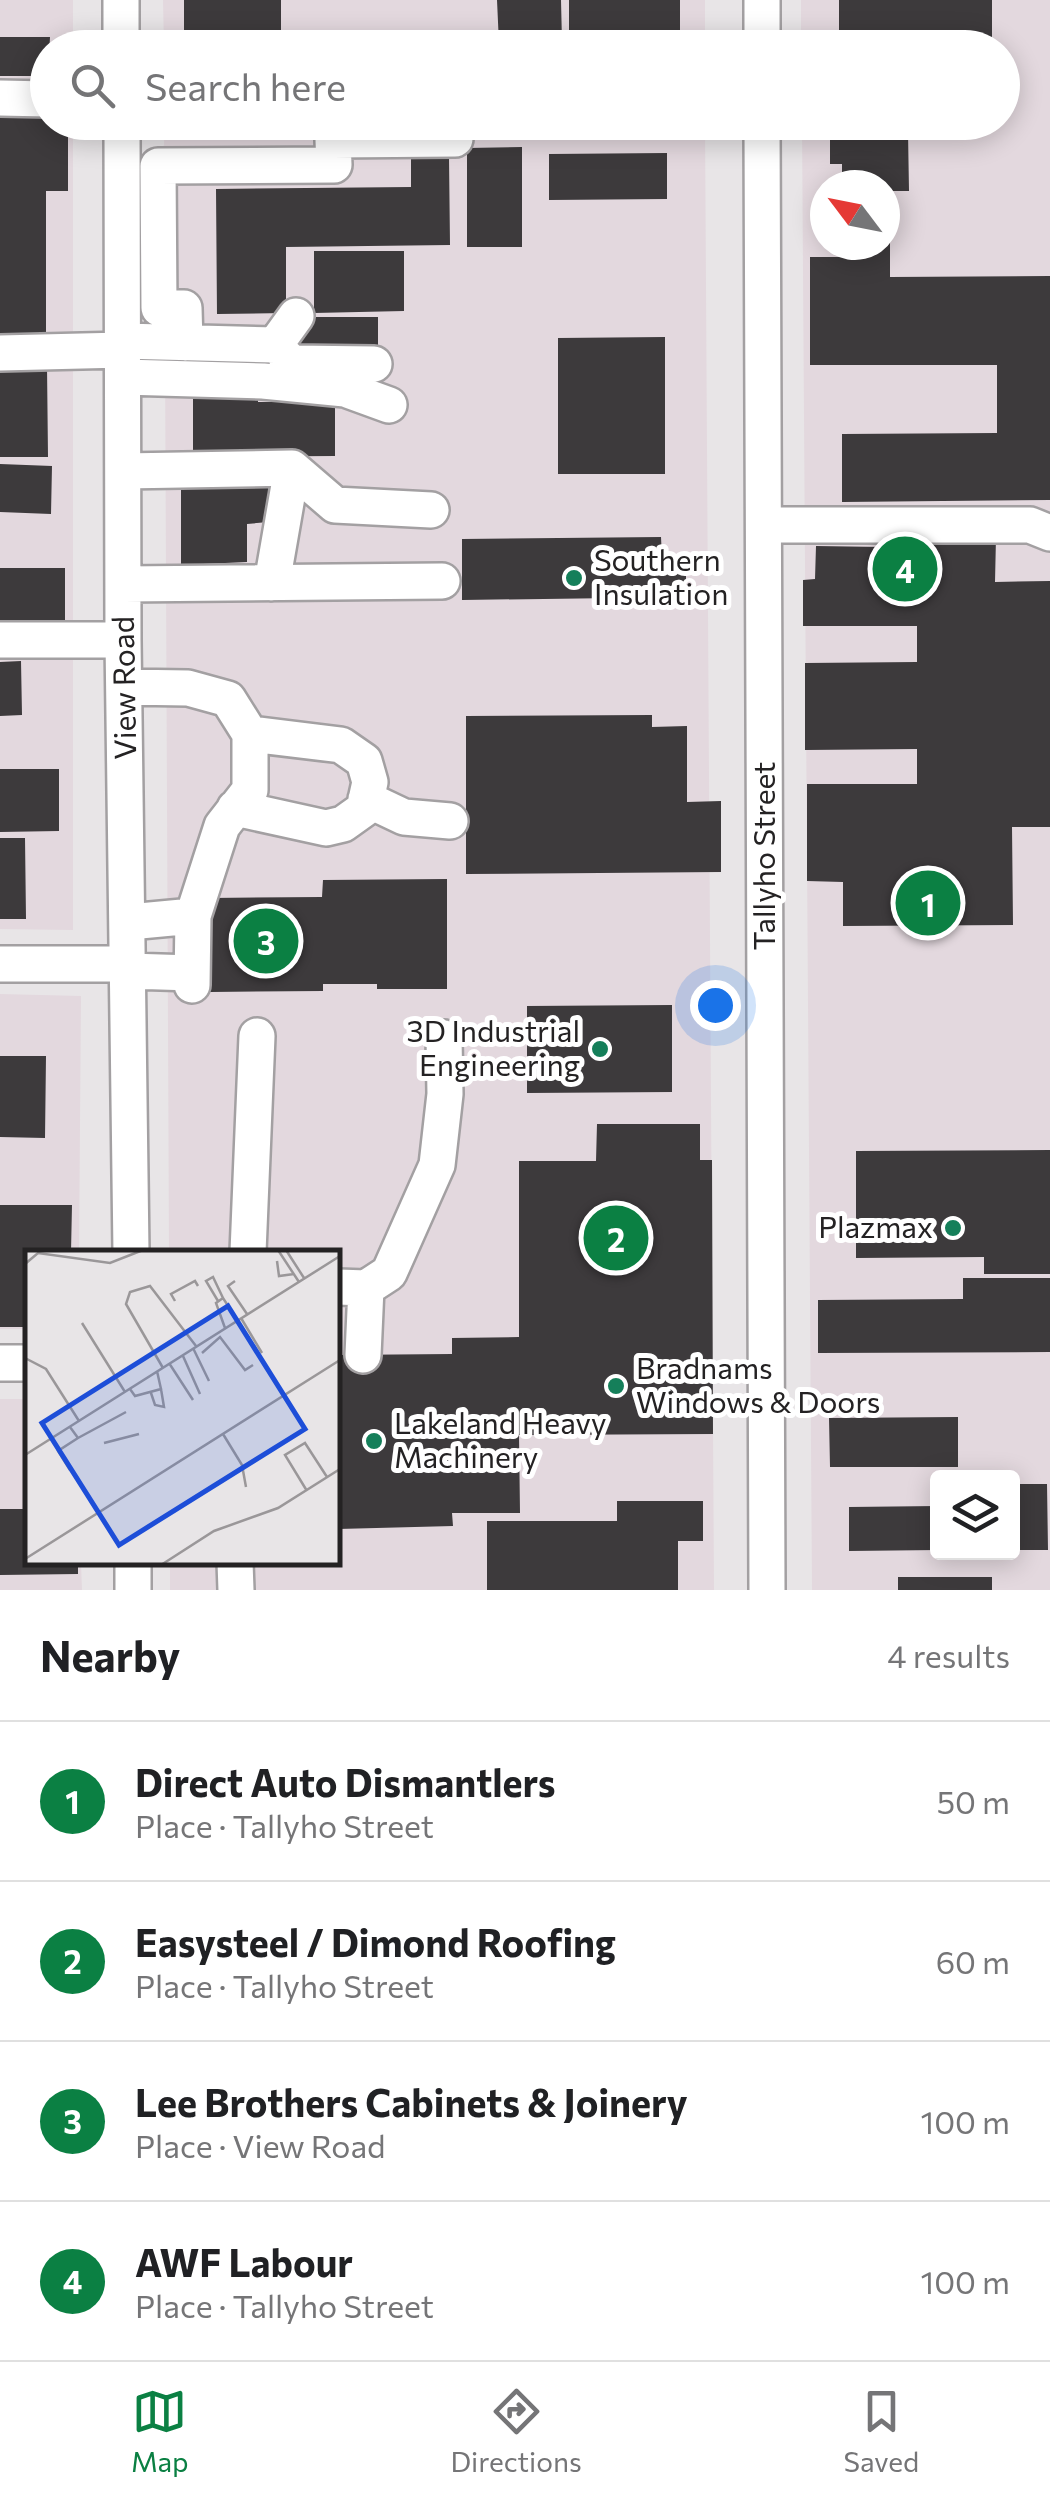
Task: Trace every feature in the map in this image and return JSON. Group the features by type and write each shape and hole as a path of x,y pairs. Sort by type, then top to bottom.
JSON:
{"street":[{"path":"121,0 122,30"},
{"path":"762,0 762,30"},
{"path":"0,98 30,99"},
{"name":"View Road","path":"122,140 132,1250"},
{"path":"122,168 334,165 334,140 455,140"},
{"name":"Tallyho Street","path":"762,140 768,1590"},
{"path":"158,166 158,308 184,308 185,343"},
{"path":"275,346 296,316"},
{"path":"123,356 185,343 275,346 292,363 374,364"},
{"path":"0,352 123,356 263,381 345,389 389,405"},
{"path":"272,583 292,468"},
{"path":"123,471 292,468 335,505 431,510"},
{"path":"764,525 1030,525 1050,533"},
{"path":"124,584 442,581"},
{"path":"0,640 124,640"},
{"path":"0,964 129,968 192,979 193,916 222,826 250,790 250,734 228,699 188,688 124,687"},
{"path":"236,808 326,828 344,824 364,809 370,782 364,762 341,746 250,734"},
{"path":"366,799 404,817 450,820"},
{"path":"128,922 193,916"},
{"path":"248,1250 257,1036"},
{"path":"364,1355 352,1288 389,1273 437,1165 445,1094 444,1038"},
{"path":"235,1565 236,1590"}],"shaded area":[{"path":"0,0 73,0 73,30 30,30 30,140 73,140 73,930 0,929"},
{"path":"163,0 705,0 705,30 164,30"},
{"path":"801,0 1050,0 1050,1590 812,1590 802,140 1020,140 1020,30 801,30"},
{"path":"164,140 705,140 714,1590 170,1590 170,1565 340,1565 340,1250 169,1250"},
{"path":"0,994 81,996 79,1250 25,1250 25,1329 0,1329"},
{"path":"0,1399 25,1399 25,1565 81,1565 82,1590 0,1590"}],"building":[{"path":"184,0 281,0 281,30 184,30"},
{"path":"497,0 561,0 562,30 498,30"},
{"path":"569,0 680,0 680,30 569,30"},
{"path":"839,0 992,0 992,30 839,30"},
{"path":"0,37 30,37 30,76 0,76"},
{"path":"0,117 30,117 30,140 68,140 68,191 46,191 46,339 0,340"},
{"path":"830,140 908,140 909,191 900,191 900,170 842,170 842,164 830,164"},
{"path":"522,147 522,247 467,247 467,148"},
{"path":"667,153 667,199 549,200 549,154"},
{"path":"449,157 450,245 286,247 286,313 217,314 216,189 411,187 411,158"},
{"path":"314,251 404,251 404,311 314,313"},
{"path":"810,260 890,260 890,277 1050,276 1050,500 842,502 842,434 997,433 997,365 810,365"},
{"path":"316,317 378,317 378,356 297,355 297,339"},
{"path":"665,337 665,474 558,474 558,338"},
{"path":"0,366 47,366 48,457 0,457"},
{"path":"258,389 258,402 335,402 335,456 193,457 193,390"},
{"path":"0,464 52,466 51,514 0,512"},
{"path":"268,483 268,522 247,524 247,562 181,565 181,485"},
{"path":"882,535 996,537 995,582 1050,581 1050,827 1012,827 1013,925 843,926 843,882 807,881 807,784 917,784 917,749 805,750 805,663 917,662 917,626 803,626 803,580 815,579 816,546 882,547"},
{"name":"Southern Insulation","path":"661,537 662,558 686,558 686,597 462,600 462,539"},
{"path":"0,568 65,568 65,623 0,623"},
{"path":"21,661 22,715 0,716 0,662"},
{"path":"652,715 652,727 687,726 687,802 721,801 721,872 466,874 466,716"},
{"path":"0,769 59,769 59,831 0,832"},
{"path":"0,838 25,838 26,919 0,919"},
{"path":"447,879 447,989 323,984 323,991 210,992 210,898 322,897 323,880"},
{"name":"3D Industrial Engineering","path":"672,1005 672,1092 527,1093 527,1006"},
{"path":"0,1056 46,1056 45,1138 0,1137"},
{"path":"597,1124 700,1124 700,1160 712,1160 713,1434 519,1435 520,1513 452,1513 453,1526 340,1529 340,1355 452,1354 452,1338 519,1337 519,1161 596,1161"},
{"path":"1050,1150 1050,1274 984,1274 984,1257 856,1258 856,1151"},
{"path":"0,1205 72,1205 71,1250 25,1250 25,1327 0,1327"},
{"path":"963,1278 1050,1278 1050,1352 818,1353 818,1300 963,1299"},
{"path":"958,1417 958,1467 830,1467 829,1418"},
{"path":"1020,1484 1047,1484 1048,1550 1020,1550"},
{"path":"617,1501 703,1501 703,1541 678,1541 678,1590 487,1590 487,1521 617,1521"},
{"path":"930,1506 930,1550 849,1551 849,1507"},
{"path":"0,1509 25,1509 25,1565 78,1565 78,1574 0,1575"},
{"path":"898,1577 992,1577 992,1590 898,1590"}],"place":[{"name":"AWF Labour","path":"905,569"},
{"name":"Southern Insulation","path":"574,578"},
{"name":"Direct Auto Dismantlers","path":"928,903"},
{"name":"Lee Brothers Cabinets & Joinery","path":"266,941"},
{"name":"3D Industrial Engineering","path":"600,1049"},
{"name":"Plazmax","path":"953,1228"},
{"name":"Easysteel / Dimond Roofing","path":"616,1238"},
{"name":"Bradnams Windows & Doors","path":"616,1386"},
{"name":"Lakeland Heavy Machinery","path":"374,1441"}]}
